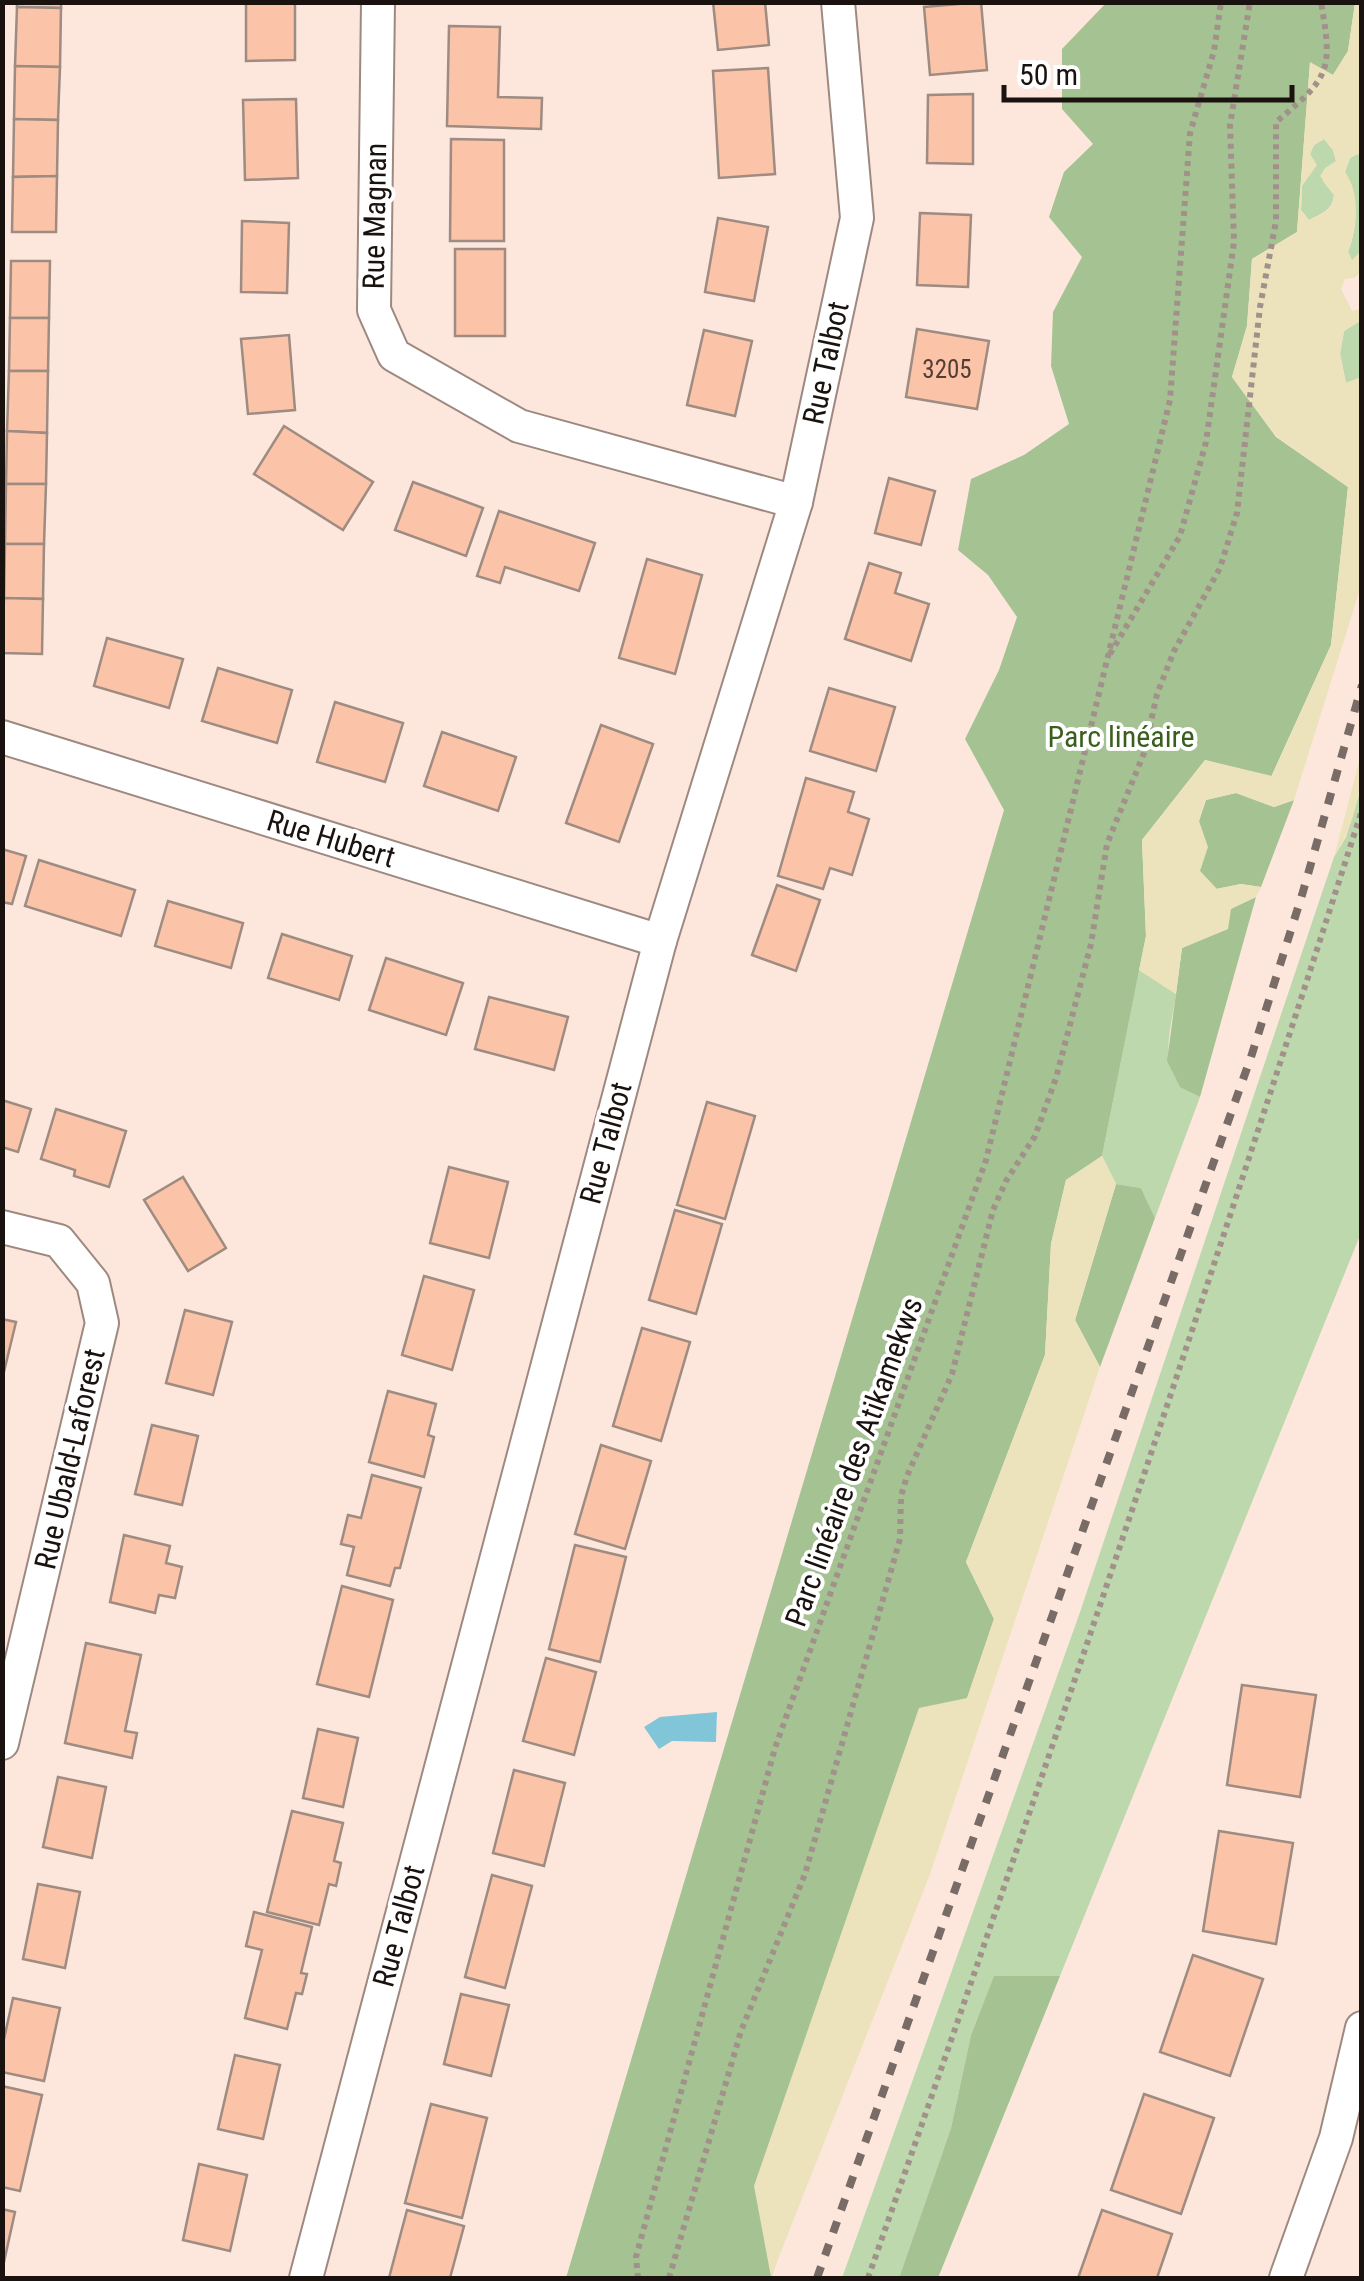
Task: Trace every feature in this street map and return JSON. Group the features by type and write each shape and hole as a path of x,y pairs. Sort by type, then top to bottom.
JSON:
{"street":[{"name":"Rue Magnan","path":"378,2 374,310 394,355 519,426 796,502"},
{"name":"Rue Talbot","path":"306,2278 660,941 796,502 857,218 838,2"},
{"name":"Rue Hubert","path":"2,737 660,941"},
{"name":"Rue Ubald-Laforest","path":"2,1227 59,1241 93,1283 102,1324 2,1743"},
{"path":"1286,2278 1336,2138 1362,2028"}],"path":[{"name":"Parc linéaire des Atikamekws","path":"638,2278 636,2257 775,1748 986,1160 1170,400 1190,133 1214,51 1221,2"},
{"name":"Parc linéaire des Atikamekws","path":"1107,659 1180,536 1206,442 1234,242 1230,124 1250,2"},
{"path":"669,2278 741,2030 805,1874 900,1539 906,1476 952,1374 994,1210 1006,1181 1036,1136 1056,1078 1091,944 1107,844 1144,753 1158,694 1174,651 1220,568 1237,513 1260,307 1276,221 1276,122 1316,87 1328,60 1321,2"},
{"path":"868,2278 1255,1142 1362,810"}],"green space":[{"name":"Parc linéaire","path":"1106,3 1355,3 1348,51 1333,75 1310,63 1297,232 1252,259 1247,326 1232,377 1276,437 1348,487 1331,645 1271,777 1205,760 1142,840 1146,936 1102,1156 1066,1180 1051,1244 1045,1355 966,1562 994,1619 771,2278 566,2278 1004,810 965,739 999,670 1017,617 988,575 958,550 971,479 1024,455 1069,424 1051,366 1053,312 1082,257 1049,217 1064,172 1093,144 1062,109 1062,49"},
{"path":"1324,139 1336,161 1323,181 1334,195 1329,208 1309,220 1301,210 1302,186 1313,161 1310,154 1314,145"},
{"path":"1360,151 1361,251 1352,261 1348,252 1356,212 1345,172 1350,158"},
{"path":"1361,320 1361,377 1346,383 1340,354 1344,331"},
{"path":"1361,788 1361,1233 1060,1976 994,1977 971,2035 951,2128 899,2278 842,2278 1079,1615 1334,857 1346,837"},
{"path":"1236,793 1274,807 1294,800 1261,887 1241,884 1216,889 1199,870 1199,821 1206,800"},
{"path":"1256,897 1200,1097 1180,1087 1167,1061 1182,948 1227,929 1230,909"},
{"path":"1139,970 1176,994 1168,1053 1171,1066 1176,1078 1200,1097 1155,1218 1141,1188 1116,1184 1102,1156"},
{"path":"1116,1184 1141,1188 1155,1218 1100,1367 1075,1320"},
{"path":"994,1976 1060,1976 938,2278 899,2278 951,2128 971,2035"}],"sand":[{"path":"1355,3 1362,3 1361,153 1350,158 1345,172 1356,211 1348,252 1352,260 1361,251 1362,271 1345,279 1341,289 1352,311 1361,309 1362,320 1344,331 1340,354 1346,383 1361,377 1361,586 1294,800 1274,807 1236,793 1205,800 1199,821 1208,847 1200,871 1217,889 1241,884 1261,887 1256,897 1231,909 1228,929 1182,948 1176,994 1139,970 1146,936 1142,840 1205,760 1272,776 1331,645 1348,487 1276,436 1232,377 1247,326 1252,259 1297,232 1310,62 1333,75 1348,51","holes":["1324,139 1336,161 1320,176 1334,195 1332,205 1309,220 1301,210 1302,186 1317,165 1310,154 1314,145"]},
{"path":"1361,754 1355,808 1334,857"},
{"path":"1102,1156 1116,1184 1075,1320 1100,1367 929,1877 771,2277 754,2186 919,1708 967,1698 994,1619 966,1562 1045,1355 1051,1244 1066,1180"}],"water":[{"path":"717,1712 716,1742 672,1741 659,1749 644,1727 660,1717"}],"building":[{"path":"17,2 61,2 61,8 17,7"},
{"path":"246,2 295,2 295,60 246,61"},
{"path":"713,2 765,2 769,45 718,50"},
{"path":"981,2 987,70 930,75 924,7"},
{"path":"17,7 61,8 60,67 15,66"},
{"path":"449,26 500,27 498,97 542,98 541,129 447,126"},
{"path":"15,66 60,67 58,120 14,119"},
{"path":"768,68 775,174 719,178 713,71"},
{"path":"973,94 973,164 927,163 928,95"},
{"path":"296,99 298,178 245,180 243,100"},
{"path":"14,119 58,120 57,176 13,177"},
{"path":"451,139 504,140 504,241 450,241"},
{"path":"57,176 56,232 12,232 13,177"},
{"path":"920,213 971,215 968,287 917,285"},
{"path":"718,218 768,227 754,301 705,292"},
{"path":"242,221 289,223 287,293 241,292"},
{"path":"455,249 505,249 505,336 455,336"},
{"path":"11,261 50,261 49,318 10,318"},
{"path":"10,318 49,318 48,371 9,371"},
{"path":"917,329 989,341 977,409 906,397"},
{"path":"704,330 752,341 735,416 687,405"},
{"path":"289,335 295,410 248,414 241,339"},
{"path":"9,371 48,371 47,433 7,431"},
{"path":"284,426 373,482 343,530 254,474"},
{"path":"7,431 47,433 46,484 6,484"},
{"path":"889,478 935,491 921,545 875,533"},
{"path":"413,482 483,508 466,556 395,530"},
{"path":"6,484 46,484 44,544 5,544"},
{"path":"499,511 595,543 579,591 505,567 500,583 477,576"},
{"path":"5,544 44,544 43,599 4,598"},
{"path":"647,559 702,575 675,674 619,658"},
{"path":"869,563 901,573 895,593 929,604 911,661 845,639"},
{"path":"4,598 43,599 42,654 2,653"},
{"path":"107,638 183,659 169,708 94,686"},
{"path":"218,668 292,690 277,743 202,721"},
{"path":"829,688 895,707 876,771 810,751"},
{"path":"335,702 403,723 385,782 317,762"},
{"path":"601,725 653,744 619,842 566,823"},
{"path":"442,732 516,757 498,811 424,786"},
{"path":"806,778 854,792 848,812 869,819 852,875 830,868 823,889 778,876"},
{"path":"2,849 26,856 12,904 2,902"},
{"path":"39,860 135,890 121,936 25,906"},
{"path":"777,885 820,900 796,971 752,955"},
{"path":"168,901 243,923 231,968 155,946"},
{"path":"282,934 352,956 339,1000 268,978"},
{"path":"386,958 463,983 446,1035 369,1010"},
{"path":"489,997 568,1017 554,1070 475,1049"},
{"path":"2,1100 31,1109 18,1152 2,1147"},
{"path":"707,1102 755,1116 725,1219 677,1205"},
{"path":"56,1109 126,1131 109,1187 74,1176 75,1170 41,1159"},
{"path":"449,1167 508,1182 489,1258 430,1243"},
{"path":"183,1177 226,1248 188,1271 144,1200"},
{"path":"675,1210 722,1224 696,1314 649,1300"},
{"path":"424,1276 474,1290 452,1370 402,1355"},
{"path":"185,1310 232,1322 213,1395 166,1383"},
{"path":"2,1319 16,1322 2,1380"},
{"path":"642,1328 690,1342 661,1441 613,1426"},
{"path":"388,1391 436,1404 428,1435 434,1437 424,1477 369,1462"},
{"path":"152,1425 198,1436 182,1505 135,1494"},
{"path":"601,1445 651,1461 625,1549 575,1534"},
{"path":"372,1475 421,1488 400,1568 395,1568 390,1586 347,1575 354,1547 341,1544 348,1515 361,1518"},
{"path":"124,1535 170,1546 166,1563 182,1567 175,1598 159,1595 155,1613 110,1602"},
{"path":"575,1545 626,1557 600,1662 549,1649"},
{"path":"342,1586 393,1600 369,1697 317,1684"},
{"path":"86,1643 141,1655 125,1731 137,1733 132,1758 65,1743"},
{"path":"546,1658 596,1672 574,1755 523,1741"},
{"path":"1242,1685 1316,1695 1300,1797 1227,1785"},
{"path":"318,1729 358,1738 343,1807 303,1798"},
{"path":"514,1770 565,1783 544,1866 493,1853"},
{"path":"58,1777 106,1787 92,1858 43,1847"},
{"path":"292,1811 343,1823 334,1861 341,1863 336,1886 329,1884 319,1925 267,1912"},
{"path":"1219,1831 1293,1843 1276,1944 1203,1931"},
{"path":"492,1875 532,1886 505,1988 465,1977"},
{"path":"38,1884 80,1892 65,1968 23,1959"},
{"path":"254,1912 312,1927 301,1973 307,1974 302,1994 296,1993 287,2029 245,2018 262,1950 246,1946"},
{"path":"1193,1955 1263,1979 1230,2076 1160,2052"},
{"path":"461,1994 509,2005 491,2076 444,2064"},
{"path":"13,1998 60,2008 44,2081 2,2072 2,2048"},
{"path":"235,2055 280,2065 263,2139 218,2129"},
{"path":"2,2086 42,2095 20,2191 2,2187"},
{"path":"1144,2094 1214,2118 1181,2214 1111,2190"},
{"path":"431,2104 487,2118 462,2218 405,2203"},
{"path":"199,2164 247,2175 230,2251 183,2240"},
{"path":"2,2209 15,2212 2,2271"},
{"path":"407,2210 464,2226 450,2278 389,2278"},
{"path":"1102,2210 1172,2234 1157,2278 1078,2278"}],"railway":[{"path":"817,2278 1251,1057 1362,685"}]}
